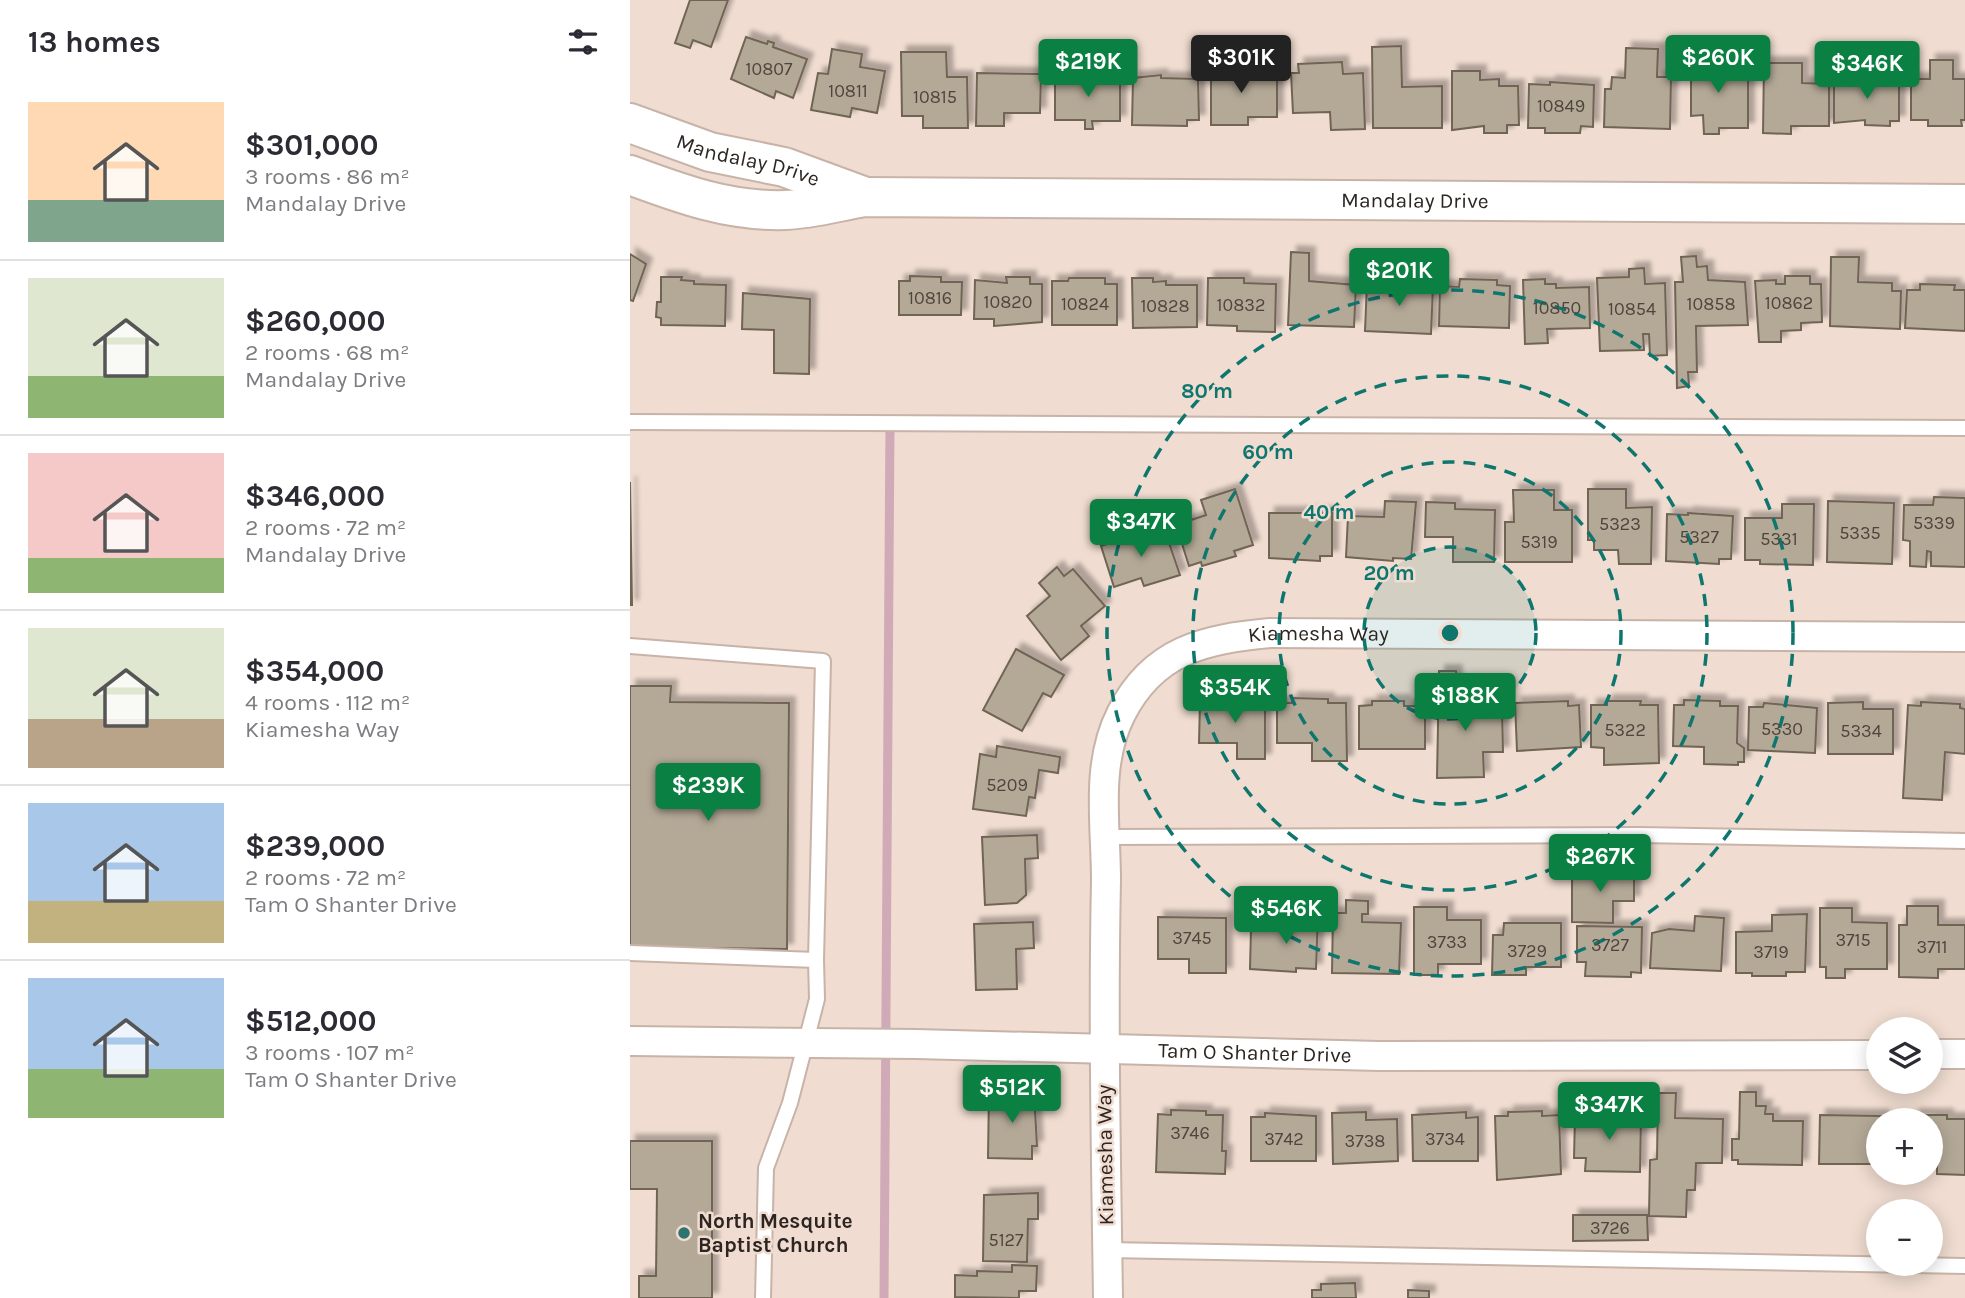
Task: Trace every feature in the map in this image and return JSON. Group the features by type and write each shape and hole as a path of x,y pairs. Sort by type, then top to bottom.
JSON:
{"street":[{"name":"Mandalay Drive","path":"630,122 710,152 784,167 865,197"},
{"name":"Mandalay Drive","path":"630,175 696,200 742,209 788,210 865,197 1965,204"},
{"name":"Kiamesha Way","path":"1108,1298 1103,1051 1106,837 1104,776 1109,745 1121,713 1141,684 1167,659 1194,645 1231,637 1270,633 1965,637"},
{"name":"Tam O Shanter Drive","path":"630,1041 803,1045 916,1044 1103,1051 1379,1056 1866,1055"},
{"path":"1943,1054 1965,1054"}],"lane":[{"path":"630,422 1965,428"},
{"path":"630,646 823,661 817,999 790,1103 765,1168 763,1298"},
{"path":"1106,837 1639,835 1965,841"},
{"path":"630,953 816,960"},
{"path":"1107,1250 1965,1266"}],"building":[{"path":"690,0 728,0 711,47 693,40 690,48 675,43"},
{"path":"746,37 767,44 768,41 774,43 773,47 807,59 793,98 776,91 774,98 731,79"},
{"path":"1401,46 1402,87 1442,86 1442,128 1373,128 1372,47"},
{"path":"1626,48 1658,49 1657,77 1671,77 1670,129 1604,127 1605,89 1611,89 1612,77 1625,78"},
{"path":"832,49 862,54 860,67 885,71 877,113 852,108 850,117 811,110 818,73 828,74"},
{"path":"901,52 946,52 947,77 967,77 968,128 923,128 923,116 902,116"},
{"path":"1691,54 1723,54 1723,75 1748,75 1748,128 1719,128 1719,134 1704,134 1703,115 1691,116"},
{"path":"1219,58 1242,58 1242,75 1277,75 1277,117 1248,117 1248,125 1211,125 1211,78 1219,78"},
{"path":"1930,60 1953,60 1953,79 1965,79 1965,120 1961,120 1962,126 1928,126 1928,120 1911,120 1911,79 1930,79"},
{"path":"1342,62 1343,74 1363,73 1365,129 1331,130 1330,112 1293,113 1291,73 1299,73 1298,64"},
{"path":"1764,63 1802,63 1802,83 1829,84 1829,126 1791,126 1791,134 1763,133"},
{"path":"1452,71 1480,71 1480,80 1499,79 1499,86 1518,86 1519,125 1507,125 1507,133 1484,133 1484,126 1452,130"},
{"path":"1080,72 1100,73 1100,80 1120,80 1120,121 1092,121 1093,129 1085,129 1085,120 1055,120 1055,80 1070,80 1071,77 1080,80"},
{"path":"977,73 1041,74 1040,113 1004,113 1004,126 976,126"},
{"path":"1859,74 1880,75 1880,81 1899,81 1899,121 1890,121 1890,126 1865,125 1865,120 1834,123 1834,81 1849,82 1849,78 1859,81"},
{"path":"1161,75 1161,78 1198,79 1199,120 1187,120 1187,126 1132,125 1133,78"},
{"path":"1550,82 1594,85 1593,127 1581,126 1580,133 1545,133 1545,128 1528,128 1529,84 1550,85"},
{"path":"1291,252 1309,253 1309,281 1356,285 1354,327 1288,325"},
{"path":"630,254 646,264 633,301 630,300"},
{"path":"1696,256 1697,267 1707,266 1708,280 1745,282 1748,325 1696,326 1697,372 1688,372 1689,386 1677,388 1675,282 1683,282 1681,257"},
{"path":"1831,257 1859,257 1858,282 1892,283 1892,291 1901,291 1900,329 1830,326"},
{"path":"1644,268 1645,284 1665,283 1667,355 1650,356 1649,334 1643,334 1644,350 1600,351 1597,278 1629,277 1629,269"},
{"path":"910,276 941,277 941,282 962,282 961,315 899,315 899,281 910,281"},
{"path":"1785,276 1810,276 1810,284 1821,284 1822,322 1801,323 1801,330 1781,331 1781,342 1759,342 1755,281 1776,280 1776,284 1785,284"},
{"path":"661,277 682,277 681,280 694,281 694,284 726,285 725,326 661,325 661,318 656,317 657,302 661,302"},
{"path":"1006,277 1030,277 1030,284 1042,284 1042,322 994,326 994,319 974,319 975,280 1007,283"},
{"path":"1069,278 1105,278 1105,284 1117,284 1117,325 1052,325 1052,281 1068,281"},
{"path":"1132,278 1153,278 1153,282 1166,281 1166,285 1197,285 1197,327 1133,328"},
{"path":"1208,278 1244,278 1244,283 1276,284 1275,332 1237,331 1237,326 1207,325"},
{"path":"1460,279 1497,280 1497,285 1510,286 1509,328 1439,326 1440,286 1459,287"},
{"path":"1545,279 1545,284 1556,284 1556,288 1589,287 1590,328 1547,329 1548,343 1525,344 1523,280"},
{"path":"1398,280 1422,281 1422,286 1433,286 1431,334 1365,331 1367,283 1398,287"},
{"path":"1920,284 1955,285 1954,290 1965,290 1965,331 1905,328 1907,290 1920,290"},
{"path":"743,293 810,299 809,374 774,373 774,330 742,329"},
{"path":"630,482 632,605 630,605"},
{"path":"1235,489 1253,545 1234,551 1236,556 1202,566 1201,562 1189,566 1176,525 1206,515 1201,500"},
{"path":"1588,489 1626,489 1626,508 1652,507 1651,564 1619,564 1618,550 1594,550 1594,540 1588,540"},
{"path":"1513,490 1554,490 1554,510 1572,510 1572,562 1505,562 1505,522 1514,522"},
{"path":"1934,497 1965,498 1965,567 1931,566 1931,552 1927,551 1926,567 1910,566 1910,541 1903,540 1904,505 1933,505"},
{"path":"1385,501 1416,502 1411,559 1393,558 1393,561 1346,557 1348,516 1384,517"},
{"path":"1828,501 1894,503 1892,564 1827,562"},
{"path":"1426,502 1455,503 1455,509 1495,510 1494,562 1453,562 1453,537 1425,537"},
{"path":"1782,504 1814,504 1813,565 1760,564 1760,560 1745,560 1745,518 1782,518"},
{"path":"1269,513 1332,513 1332,556 1320,556 1320,561 1269,558"},
{"path":"1667,514 1733,516 1731,559 1719,559 1719,564 1666,561"},
{"path":"1156,528 1159,539 1167,537 1180,575 1144,586 1141,578 1114,587 1101,546"},
{"path":"1057,567 1064,576 1073,569 1105,606 1081,626 1089,636 1061,660 1027,616 1050,596 1039,583"},
{"path":"1016,649 1064,675 1051,697 1043,693 1022,731 983,710"},
{"path":"1439,671 1456,671 1456,700 1471,700 1471,708 1502,708 1503,752 1483,752 1484,777 1437,778"},
{"path":"630,686 671,686 670,702 789,703 787,949 630,947"},
{"path":"1213,698 1248,698 1248,702 1265,702 1265,759 1237,759 1237,743 1199,743 1200,702 1213,702"},
{"path":"1292,698 1328,699 1328,703 1346,703 1347,761 1312,761 1312,743 1277,743 1277,703 1292,703"},
{"path":"1684,700 1720,701 1720,706 1738,706 1737,743 1744,748 1744,762 1738,762 1738,765 1704,764 1704,747 1673,746 1674,705 1684,705"},
{"path":"1372,701 1404,701 1404,706 1425,706 1425,749 1359,749 1359,706 1372,705"},
{"path":"1568,701 1568,706 1579,705 1581,747 1517,751 1515,703"},
{"path":"1607,701 1641,701 1640,705 1658,705 1659,763 1604,765 1604,748 1591,747 1591,705 1607,705"},
{"path":"1863,702 1863,709 1893,709 1893,754 1828,754 1828,703"},
{"path":"1921,702 1960,704 1960,708 1965,709 1965,754 1945,752 1942,800 1903,798 1908,705 1921,706"},
{"path":"1764,703 1817,708 1815,753 1748,750 1749,707 1763,707"},
{"path":"997,746 1060,757 1058,773 1039,770 1035,798 1029,797 1026,816 973,809 980,754 996,757"},
{"path":"1037,835 1038,858 1025,859 1026,895 1017,903 985,905 982,837"},
{"path":"1572,870 1634,870 1634,901 1613,901 1613,923 1572,922"},
{"path":"1346,900 1368,901 1368,914 1362,914 1362,922 1401,923 1399,974 1332,973 1333,913 1346,913"},
{"path":"1907,906 1938,906 1938,925 1965,925 1965,969 1938,969 1938,978 1899,977 1899,925 1907,925"},
{"path":"1414,907 1447,907 1447,920 1481,920 1481,964 1438,964 1438,975 1414,975"},
{"path":"1820,908 1852,908 1852,922 1887,923 1887,969 1845,969 1845,978 1826,978 1826,967 1820,967"},
{"path":"1288,913 1318,915 1316,969 1296,968 1296,972 1250,969 1251,929 1288,930"},
{"path":"1807,914 1805,972 1786,972 1786,976 1736,973 1736,932 1772,931 1772,915"},
{"path":"1695,916 1724,918 1721,971 1650,968 1652,933 1669,929 1694,931"},
{"path":"1158,917 1226,918 1226,973 1189,973 1189,959 1158,959"},
{"path":"1033,922 1034,948 1016,949 1017,989 976,990 974,924"},
{"path":"1504,923 1561,923 1561,967 1526,967 1526,975 1492,975 1493,935 1503,935"},
{"path":"1577,926 1642,927 1641,973 1631,972 1631,977 1585,976 1586,962 1577,962"},
{"path":"989,1091 1034,1092 1037,1146 1032,1146 1032,1159 988,1158"},
{"path":"1740,1092 1756,1092 1756,1106 1766,1106 1765,1114 1773,1114 1773,1121 1803,1121 1802,1165 1738,1164 1738,1160 1732,1160 1732,1139 1739,1139"},
{"path":"1658,1093 1676,1093 1675,1118 1723,1119 1722,1163 1696,1163 1695,1190 1687,1190 1686,1217 1649,1216 1650,1160 1657,1159"},
{"path":"1171,1110 1206,1111 1206,1115 1223,1115 1222,1151 1226,1151 1225,1174 1156,1172 1158,1114 1171,1115"},
{"path":"1542,1111 1542,1116 1559,1115 1561,1174 1497,1180 1495,1116 1508,1116 1508,1112"},
{"path":"1366,1112 1366,1120 1397,1119 1398,1161 1333,1164 1332,1113"},
{"path":"1466,1112 1466,1118 1478,1117 1478,1161 1413,1161 1412,1115"},
{"path":"1588,1112 1641,1116 1640,1172 1585,1171 1586,1158 1574,1158 1575,1116 1588,1117"},
{"path":"1265,1113 1316,1116 1316,1161 1251,1161 1251,1117 1265,1117"},
{"path":"1820,1115 1866,1116 1866,1164 1819,1164"},
{"path":"1943,1115 1947,1115 1947,1119 1965,1119 1965,1175 1943,1174"},
{"name":"North Mesquite Baptist Church","path":"630,1141 712,1141 712,1298 639,1298 639,1276 656,1276 657,1189 630,1189"},
{"path":"1038,1193 1038,1219 1028,1219 1027,1262 983,1261 984,1195"},
{"path":"1573,1215 1647,1215 1648,1240 1573,1241"},
{"path":"1012,1265 1037,1266 1036,1291 1019,1291 1019,1298 955,1297 955,1275 977,1276 977,1271 1012,1272"},
{"path":"1355,1283 1356,1298 1312,1298 1312,1290 1321,1290 1321,1284"},
{"path":"1408,1290 1429,1291 1429,1298 1408,1298"}],"waterway":[{"path":"884,1298 890,423"}],"place":[{"name":"North Mesquite Baptist Church","path":"684,1233"}]}
